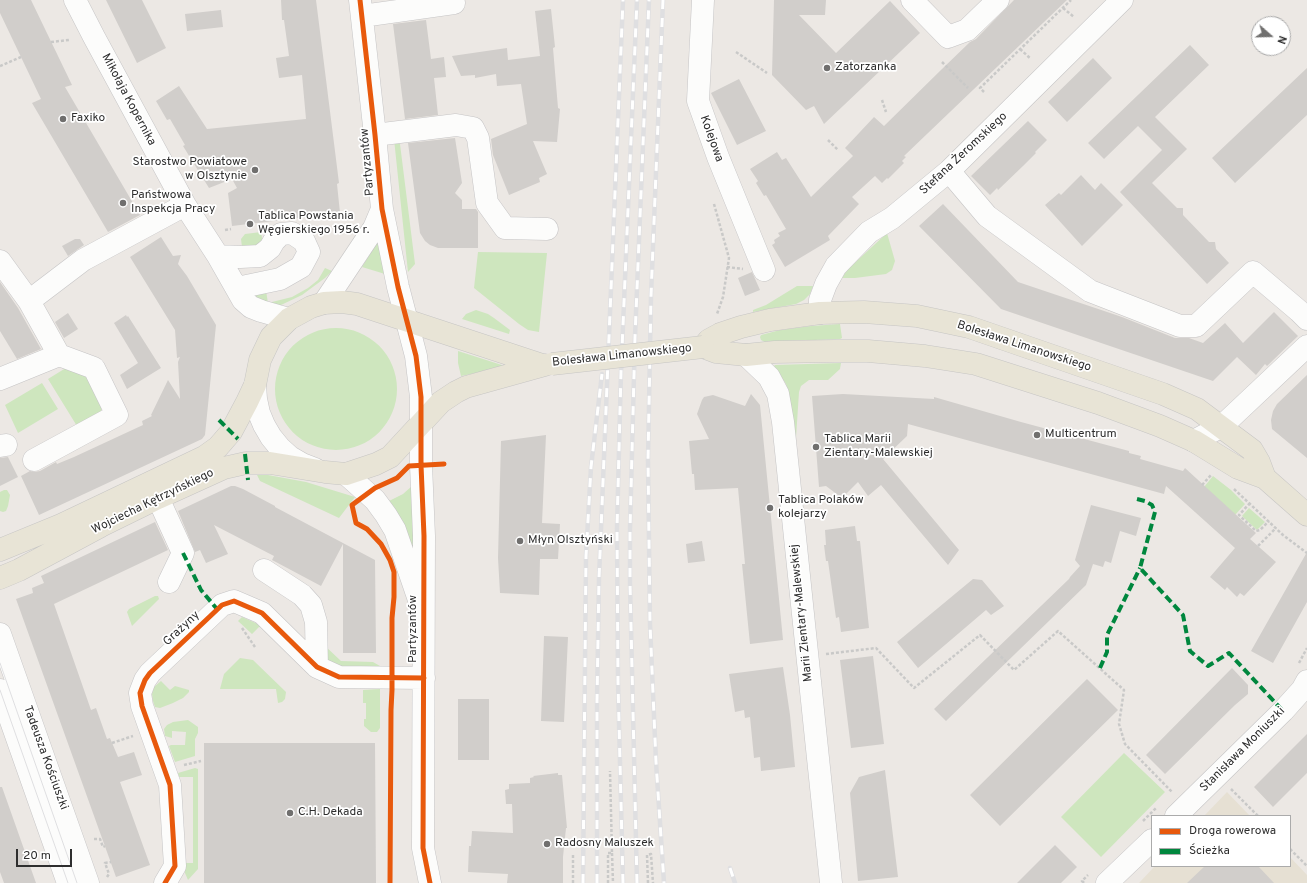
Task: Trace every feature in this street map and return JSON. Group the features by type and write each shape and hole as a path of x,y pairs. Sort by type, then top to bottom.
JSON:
{"main road":[{"name":"Bolesława Limanowskiego","path":"324,303 342,302 357,304 547,364"},
{"name":"Wojciecha Kętrzyńskiego","path":"0,550 61,525 204,457 218,447 231,432 255,385 258,366 264,348 279,328 289,319 311,307 324,303"},
{"name":"Bolesława Limanowskiego","path":"703,347 709,340 720,334 770,320 820,313 864,312 917,316 969,328 1163,394 1197,409 1222,426 1252,450 1259,462 1265,478"},
{"name":"Bolesława Limanowskiego","path":"346,474 376,464 390,457 441,402 456,392 466,387 547,364 703,347 716,352 746,355 775,352 868,351 925,356 976,364 1098,403 1160,426 1194,441 1238,468 1265,478 1307,515"},
{"name":"Wojciecha Kętrzyńskiego","path":"0,578 19,570 101,526 158,498 224,468 246,463 270,463 346,474"}],"street":[{"name":"Mikołaja Kopernika","path":"75,0 185,205 218,256 243,300 251,307 289,319"},
{"name":"Kolejowa","path":"703,0 698,101 718,157 764,270"},
{"path":"912,0 948,37 967,30 998,0"},
{"name":"Stefana Żeromskiego","path":"820,313 820,300 826,284 836,266 869,232 892,218 949,171 1122,0"},
{"path":"361,8 454,3"},
{"name":"Partyzantów","path":"361,8 376,134 382,209 398,287 408,320 418,371 421,397 421,465 424,536 423,848 430,883"},
{"path":"376,134 456,125 473,128 478,138 488,203 505,228 547,229"},
{"path":"949,171 987,216 1090,291 1180,326 1196,326 1253,272 1307,319"},
{"path":"29,302 83,260 185,205"},
{"name":"Partyzantów","path":"324,303 374,228 382,209"},
{"path":"218,256 260,256 270,248 281,234 292,233 304,241 309,252 302,266 280,279 237,288"},
{"path":"0,261 29,302 59,354 94,368 117,415 34,460"},
{"path":"1194,441 1222,426 1307,346"},
{"path":"0,380 59,354"},
{"name":"Marii Zientary-Malewskiej","path":"746,355 768,377 778,394 782,415 831,883"},
{"path":"255,385 258,413 271,437 290,457 315,469"},
{"name":"Partyzantów","path":"346,474 375,500 395,530 424,616"},
{"path":"158,498 183,553 169,582"},
{"path":"264,570 302,595 311,605 316,622 317,667"},
{"name":"Grażyny","path":"165,883 175,866 170,785 142,706 140,693 144,680 222,605 234,602 262,613 317,667 339,678 424,678"},
{"name":"Tadeusza Kościuszki","path":"0,634 88,883"},
{"name":"Stanisława Moniuszki","path":"1181,811 1305,688"},
{"name":"Tadeusza Kościuszki","path":"0,690 68,883"},
{"path":"1107,883 1151,841"},
{"name":"Partyzantów","path":"415,883 423,848"}],"path":[{"path":"984,92 980,88 1071,0"},
{"path":"1063,8 1074,17"},
{"path":"51,42 69,40"},
{"path":"1020,49 1031,59"},
{"path":"736,52 767,73"},
{"path":"0,66 21,57"},
{"path":"942,62 968,88"},
{"path":"882,100 886,112"},
{"path":"828,140 838,150"},
{"path":"1202,485 1212,473"},
{"path":"1233,488 1276,528 1307,553"},
{"path":"1250,503 1238,516 1256,531 1260,530 1269,521"},
{"path":"1258,546 1276,528"},
{"path":"243,628 255,647"},
{"path":"822,655 876,648 914,688 980,635 1014,670 1058,631 1124,690 1119,724 1125,744 1181,811"},
{"path":"112,743 137,735"},
{"path":"182,766 201,761"},
{"path":"610,771 613,883"},
{"path":"97,838 100,839 103,847 105,846"},
{"path":"1291,850 1307,866"},
{"path":"573,853 573,883"},
{"path":"608,883 608,853 612,853"},
{"path":"648,883 647,854 651,854 653,883"},
{"path":"109,874 105,863 111,862"}],"shaded area":[{"path":"1227,792 1249,815 1205,815"},
{"path":"1291,858 1307,875 1307,883 1139,883 1154,867 1291,867"}],"green space":[{"path":"399,136 415,264 408,272 394,139"},
{"path":"261,232 262,238 269,237 268,244 242,247 241,239 245,234"},
{"path":"379,232 385,274 362,267 373,249"},
{"path":"887,233 895,261 892,270 886,274 842,278 847,270"},
{"path":"478,252 547,253 539,332 528,330 519,324 474,288"},
{"path":"325,268 332,271 325,278 302,295 281,305 263,305 254,295 266,291 268,303 292,297 308,288 318,280"},
{"path":"797,286 813,286 810,294 804,300 796,304 753,312 753,310 766,305"},
{"path":"476,310 488,314 494,318 510,330 509,334 462,319 466,314"},
{"path":"840,324 842,338 840,339 765,342 761,340 760,337 761,335 780,330"},
{"path":"336,328 359,333 379,346 392,366 397,389 392,412 379,432 359,445 336,450 313,445 293,432 280,412 275,389 280,366 293,346 313,333"},
{"path":"458,351 505,366 502,368 461,376 458,363"},
{"path":"841,363 840,369 828,380 809,380 801,386 799,392 796,438 794,438 789,396 786,384 774,366"},
{"path":"69,366 85,372 102,401 101,416 80,431 48,379"},
{"path":"42,383 58,409 18,433 5,405"},
{"path":"257,475 268,475 306,482 355,497 339,518 260,481"},
{"path":"1213,476 1231,490 1245,504 1235,515 1204,487"},
{"path":"412,486 414,553 389,501 403,494"},
{"path":"7,490 10,495 6,511 3,512 0,511 0,492"},
{"path":"1249,508 1265,522 1257,530 1242,516"},
{"path":"155,596 158,596 159,599 132,626 127,612 129,609"},
{"path":"242,617 267,628 259,627 252,634 238,621"},
{"path":"323,644 341,661 373,662 380,666 380,669 337,668 325,661"},
{"path":"240,658 253,660 286,692 285,699 278,703 276,689 220,689 224,674"},
{"path":"161,681 170,690 175,686 189,690 189,692 183,698 173,703 160,708 155,707 152,694 154,687"},
{"path":"380,689 380,728 377,732 371,732 364,726 364,719 366,719 366,703 363,703 363,690"},
{"path":"188,720 198,727 198,733 195,739 195,756 175,762 169,746 185,745 186,732 172,731 172,738 165,736 164,729 167,725 173,722"},
{"path":"1124,753 1165,792 1101,857 1061,817"},
{"path":"195,768 198,769 198,869 188,880 185,873 185,863 193,863 193,777 179,777 178,773"}],"building":[{"path":"0,0 31,0 72,85 65,87 140,215 108,232 32,103 41,99 0,13"},
{"path":"106,0 142,0 166,48 137,63"},
{"path":"281,0 316,0 339,183 337,184 340,213 232,226 228,193 237,188 232,179 209,188 183,146 185,145 170,119 167,120 156,101 179,86 207,129 306,119 302,75 279,78 276,58 289,56 284,20 282,20"},
{"name":"Zatorzanka","path":"774,0 826,0 825,15 799,15 836,53 890,1 920,33 824,124 814,106 806,110 772,75"},
{"path":"1014,0 1067,0 904,156 906,157 902,161 904,163 888,179 887,178 882,183 875,176 852,197 859,204 828,236 830,240 785,267 772,245 775,243 774,240 780,236 778,233 786,229 766,195 764,196 756,183 758,181 750,169 777,152 782,160 786,158 811,197 853,156 845,148 874,117 884,126 970,42 976,39"},
{"path":"551,9 555,47 553,48 558,108 560,109 557,142 533,141 547,174 539,178 540,182 509,195 493,155 491,139 527,124 521,84 497,86 496,74 475,78 475,75 461,76 452,56 507,48 508,60 540,56 535,11"},
{"path":"221,10 223,27 187,31 185,14"},
{"path":"426,20 431,59 444,57 446,77 434,78 438,115 405,119 393,24"},
{"path":"1190,45 1209,65 1155,117 1187,149 1152,183 1177,208 1183,208 1183,215 1209,242 1215,242 1216,249 1229,263 1207,284 1120,192 1162,150 1138,126 1104,159 1088,143"},
{"path":"1093,58 1112,78 1067,122 1048,102"},
{"path":"1307,68 1307,115 1235,183 1212,158"},
{"path":"739,79 766,131 737,145 711,93"},
{"path":"1028,121 1047,140 1023,166 998,190 997,188 990,195 971,176"},
{"path":"455,138 462,183 455,193 462,200 462,209 476,209 478,212 478,248 438,248 425,241 420,233 408,143"},
{"path":"1081,175 1095,190 1101,183 1123,205 1082,246 1045,205 1059,193 1061,195"},
{"path":"943,204 1018,282 1122,317 1175,338 1189,338 1203,343 1225,323 1243,343 1274,312 1298,336 1267,366 1265,364 1256,375 1237,357 1213,381 1001,309 919,226"},
{"path":"161,237 173,256 181,255 178,264 187,276 216,325 205,435 202,439 39,515 21,476 30,471 40,471 56,462 57,464 74,457 143,425 142,421 152,416 151,415 168,380 180,399 178,362 180,357 177,358 175,330 130,257"},
{"path":"75,239 80,239 84,245 68,256 62,246"},
{"path":"752,272 760,290 745,296 738,278"},
{"path":"0,282 18,308 41,349 17,359 0,331"},
{"path":"68,313 78,329 64,338 55,322"},
{"path":"126,315 161,368 127,389 120,375 138,363 114,323"},
{"path":"1307,375 1307,458 1272,429 1271,420 1273,411 1277,404"},
{"path":"751,394 760,405 783,640 750,644 742,564 745,564 738,488 695,490 689,441 709,439 697,414 704,397 713,395 745,406"},
{"path":"843,394 934,399 934,397 1129,451 1129,453 1141,456 1140,459 1183,471 1185,468 1256,533 1250,539 1276,562 1244,596 1240,593 1237,597 1227,587 1225,590 1210,577 1235,548 1166,486 1164,494 908,424 907,436 883,459 959,550 948,565 881,485 868,496 858,482 842,498 826,486 819,487 812,396"},
{"path":"546,435 542,523 560,524 558,559 540,559 539,595 500,593 498,558 501,441"},
{"path":"8,457 18,477 0,486 0,458"},
{"path":"231,486 243,489 375,560 376,653 343,653 343,544 321,586 272,560 274,556 214,525 228,554 206,563 200,550 195,552 178,511"},
{"path":"1091,505 1141,518 1136,536 1120,531 1111,563 1105,561 1103,567 1093,564 1086,585 946,721 934,709 1069,579 1080,566 1075,560"},
{"path":"155,522 168,550 54,604 91,710 96,708 107,739 110,738 118,757 134,752 142,775 120,782 150,865 116,877 16,599 33,593 32,588 44,583 41,576"},
{"path":"855,526 857,541 860,541 869,628 841,632 839,617 836,618 828,561 826,561 824,545 826,545 825,530"},
{"path":"702,541 705,561 688,563 686,544"},
{"path":"1307,552 1307,602 1273,663 1251,651"},
{"path":"973,579 982,580 1004,606 991,615 986,610 918,668 897,642"},
{"path":"544,636 568,637 564,722 541,721"},
{"path":"873,656 884,744 851,748 840,660"},
{"path":"783,667 790,715 795,767 761,771 760,757 754,758 750,717 745,718 744,710 735,712 729,674"},
{"path":"1232,668 1248,685 1248,694 1165,774 1146,755"},
{"path":"1087,679 1118,710 1000,826 970,795"},
{"path":"458,699 489,699 489,760 458,760"},
{"path":"1307,734 1307,773 1273,807 1254,787"},
{"name":"C.H. Dekada","path":"204,743 375,743 376,883 204,883"},
{"path":"885,770 898,877 858,881 850,793 859,777"},
{"path":"558,773 558,775 562,775 567,828 563,857 563,883 507,883 508,874 468,872 469,846 471,846 472,831 513,833 512,804 506,804 505,790 509,789 509,784 530,783 530,778 534,777 533,776"},
{"path":"0,787 2,787 36,883 4,883 0,872"},
{"path":"1055,845 1077,867 1061,883 1017,883"},
{"path":"1204,867 1259,867 1274,883 1187,883"}],"tram line":[{"path":"0,663 77,883"},
{"path":"0,690 68,883"}],"railway":[{"path":"597,883 599,578 623,0"},
{"path":"623,883 618,682 617,528 621,372 637,0"},
{"path":"637,883 630,529 635,337 649,0"},
{"path":"663,0 651,296 648,460 650,624 656,762 664,883"},
{"path":"583,883 586,556 591,467 602,374"},
{"path":"730,868 735,883"}],"marked path":[{"path":"219,420 238,439"},
{"path":"245,454 248,480"},
{"path":"1137,499 1152,505 1155,512 1140,568 1183,615 1190,651 1208,666 1229,653 1283,711"},
{"path":"183,553 201,590 217,609"},
{"path":"1100,668 1107,652 1107,635 1140,568"}],"cycle path":[{"path":"360,0 382,209 398,287 416,356 421,397 421,465 424,536 423,848 430,883"},
{"path":"390,883 392,618 394,572 390,560 381,544 367,529 356,523 352,505 375,488 397,478 409,466 444,464"},
{"path":"165,883 175,866 170,785 142,706 140,693 145,680 150,673 222,605 234,601 262,613 317,667 339,677 424,678"}],"place":[{"name":"Zatorzanka","path":"827,68"},
{"name":"Faxiko","path":"63,119"},
{"name":"Starostwo Powiatowe w Olsztynie","path":"255,170"},
{"name":"Państwowa Inspekcja Pracy","path":"123,203"},
{"name":"Tablica Powstania Węgierskiego 1956 r.","path":"250,224"},
{"name":"Multicentrum","path":"1037,435"},
{"name":"Tablica Marii Zientary-Malewskiej","path":"816,447"},
{"name":"Tablica Polaków kolejarzy","path":"770,508"},
{"name":"Młyn Olsztyński","path":"520,541"},
{"name":"C.H. Dekada","path":"290,813"},
{"name":"Radosny Maluszek","path":"547,844"}]}
